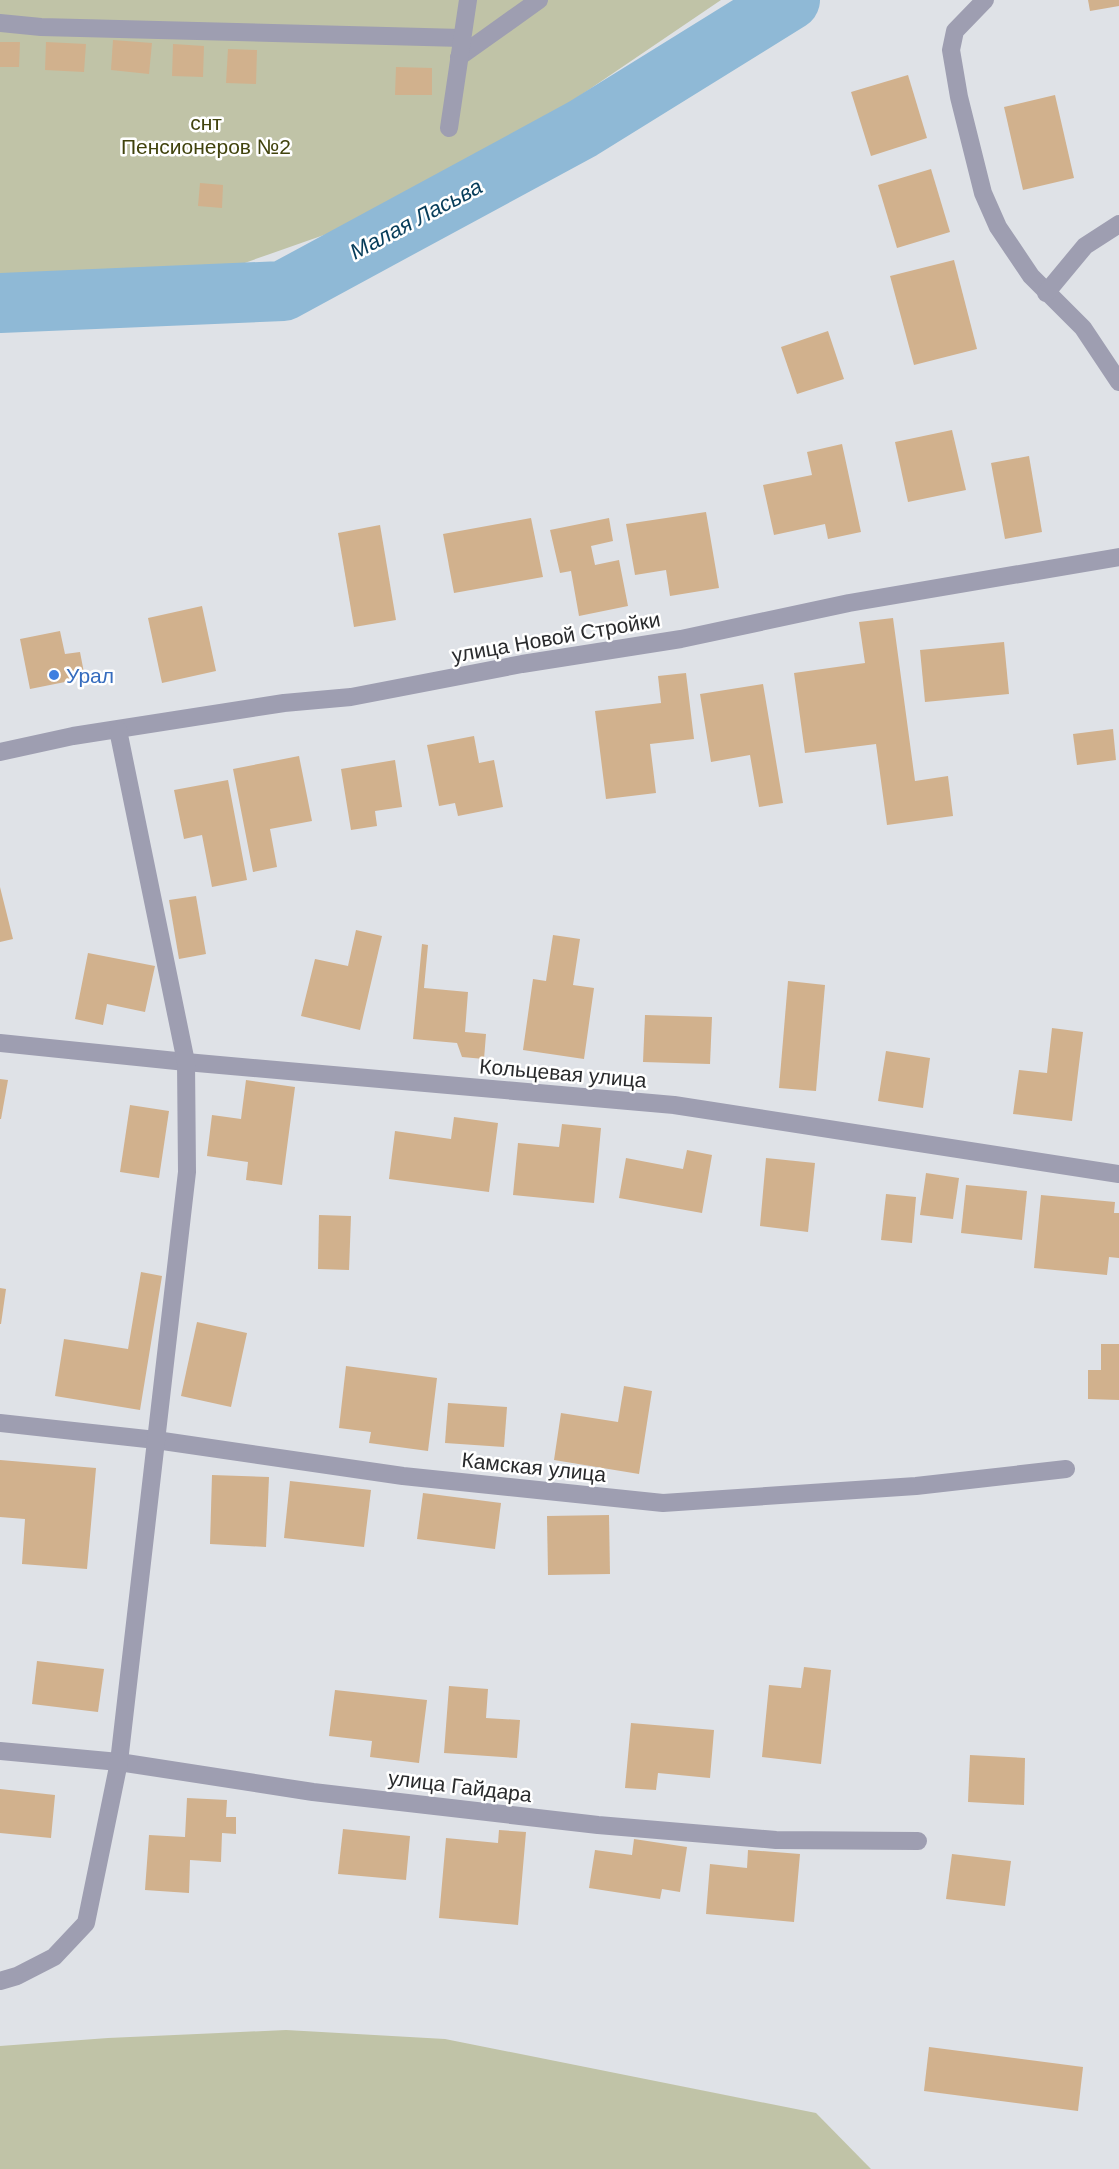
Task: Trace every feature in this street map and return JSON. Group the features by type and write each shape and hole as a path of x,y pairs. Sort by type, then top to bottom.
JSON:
{"street":[{"path":"449,128 468,0"},
{"path":"459,57 539,0"},
{"path":"985,0 955,31 951,50 959,97 983,193 998,227 1031,276 1083,328 1119,382"},
{"path":"0,23 40,27 462,38"},
{"path":"1046,293 1085,246 1119,224"},
{"name":"улица Новой Стройки","path":"0,752 284,703 351,697 522,664 681,639 849,603 1119,557"},
{"path":"0,1981 17,1976 54,1957 86,1923 119,1762 187,1172 186,1062 118,730"},
{"name":"Кольцевая улица","path":"0,1042 186,1062 674,1105 1119,1174"},
{"name":"Камская улица","path":"0,1423 156,1440 403,1476 663,1503 983,1480 1066,1469"},
{"name":"улица Гайдара","path":"0,1751 119,1762 313,1792 598,1825 776,1840 918,1841"}],"green space":[{"name":"снт Пенсионеров №2","path":"0,0 721,0 429,198 216,273 194,269 182,287 129,287 0,276"},
{"path":"286,2030 445,2039 816,2113 871,2169 0,2169 0,2046 108,2038"}],"building":[{"path":"1088,0 1119,0 1119,6 1090,11"},
{"path":"113,40 152,43 149,74 111,70"},
{"path":"0,42 20,42 19,67 0,67"},
{"path":"46,42 86,44 84,72 45,70"},
{"path":"173,44 204,46 203,77 172,76"},
{"path":"228,49 257,50 256,84 226,83"},
{"path":"396,67 432,68 432,95 395,95"},
{"path":"908,75 927,138 871,156 851,92"},
{"path":"1055,95 1074,178 1023,190 1004,107"},
{"path":"931,169 950,232 897,248 878,185"},
{"path":"200,183 223,185 222,208 198,206"},
{"path":"954,260 977,349 914,365 890,276"},
{"path":"828,331 844,379 797,394 781,347"},
{"path":"952,430 966,490 908,502 895,442"},
{"path":"842,444 861,532 828,539 825,524 774,535 763,485 812,475 807,452"},
{"path":"1029,456 1042,532 1005,539 991,463"},
{"path":"706,512 719,588 670,596 666,570 635,575 626,524"},
{"path":"531,518 543,577 454,593 443,534"},
{"path":"609,518 613,541 591,546 595,565 619,560 628,606 579,616 571,571 560,573 550,530"},
{"path":"380,525 396,620 354,627 338,533"},
{"path":"202,606 216,671 162,683 148,618"},
{"path":"893,618 915,781 948,776 953,816 887,825 876,744 805,753 794,673 865,663 859,622"},
{"path":"60,631 65,654 80,652 85,678 30,689 20,639"},
{"path":"1004,642 1009,694 925,702 920,650"},
{"path":"686,673 694,739 650,744 656,793 606,799 595,711 661,703 658,676"},
{"path":"763,684 783,803 759,807 750,755 711,762 700,694"},
{"path":"1113,729 1116,760 1077,765 1073,734"},
{"path":"474,736 479,763 494,760 503,807 458,816 455,803 439,806 427,745"},
{"path":"299,756 312,821 270,829 277,867 253,872 233,769"},
{"path":"395,760 402,807 375,811 377,826 351,830 341,769"},
{"path":"228,780 247,880 212,887 202,835 184,839 174,790"},
{"path":"0,887 13,939 0,942"},
{"path":"196,896 206,954 179,959 169,900"},
{"path":"356,930 382,936 360,1030 301,1016 315,959 348,966"},
{"path":"553,935 580,939 573,985 594,988 584,1059 523,1050 533,979 546,981"},
{"path":"422,944 428,945 424,988 468,992 465,1032 486,1034 484,1059 462,1057 457,1043 413,1039"},
{"path":"88,953 155,966 145,1012 107,1004 103,1025 75,1019"},
{"path":"788,981 825,985 816,1091 779,1088"},
{"path":"645,1015 712,1017 710,1064 643,1062"},
{"path":"1052,1028 1083,1032 1072,1121 1013,1114 1019,1070 1047,1073"},
{"path":"886,1051 930,1058 923,1108 878,1101"},
{"path":"0,1079 8,1080 1,1119 0,1119"},
{"path":"246,1080 295,1087 282,1185 246,1180 248,1162 207,1156 212,1115 241,1119"},
{"path":"130,1105 169,1111 159,1178 120,1172"},
{"path":"454,1117 498,1123 489,1192 389,1179 395,1131 451,1139"},
{"path":"562,1124 601,1128 594,1203 513,1195 518,1143 559,1147"},
{"path":"687,1150 712,1155 702,1213 619,1198 626,1158 683,1169"},
{"path":"766,1158 815,1163 808,1232 760,1226"},
{"path":"926,1173 959,1178 953,1219 920,1215"},
{"path":"966,1185 1027,1191 1022,1240 961,1233"},
{"path":"886,1194 916,1197 912,1243 881,1240"},
{"path":"1041,1195 1115,1202 1114,1213 1119,1213 1119,1258 1109,1257 1107,1275 1034,1268"},
{"path":"319,1215 351,1216 349,1270 318,1269"},
{"path":"141,1272 162,1276 140,1410 55,1396 64,1339 128,1349"},
{"path":"0,1288 6,1289 1,1324 0,1324"},
{"path":"197,1322 247,1333 231,1407 181,1396"},
{"path":"1101,1344 1119,1344 1119,1400 1088,1399 1088,1370 1101,1370"},
{"path":"346,1366 437,1378 428,1451 369,1443 371,1432 339,1428"},
{"path":"624,1386 652,1391 639,1474 554,1460 561,1413 618,1422"},
{"path":"448,1403 507,1407 504,1447 445,1443"},
{"path":"0,1460 96,1468 87,1569 22,1564 25,1519 0,1517"},
{"path":"212,1475 269,1477 266,1547 210,1544"},
{"path":"290,1481 371,1490 364,1547 284,1538"},
{"path":"423,1493 501,1503 495,1549 417,1539"},
{"path":"609,1515 610,1574 548,1575 547,1516"},
{"path":"37,1661 104,1669 98,1712 32,1704"},
{"path":"804,1667 831,1670 821,1764 762,1757 769,1685 801,1688"},
{"path":"449,1686 488,1689 486,1718 520,1720 517,1758 444,1753"},
{"path":"335,1690 427,1700 419,1763 370,1757 372,1741 329,1736"},
{"path":"631,1723 714,1730 710,1778 658,1773 656,1790 625,1788"},
{"path":"970,1755 1025,1758 1024,1805 968,1802"},
{"path":"0,1789 55,1795 51,1838 0,1833"},
{"path":"187,1798 227,1800 226,1817 236,1817 236,1834 222,1833 221,1862 190,1860 189,1893 145,1890 149,1835 185,1837"},
{"path":"343,1829 410,1836 406,1880 338,1874"},
{"path":"499,1830 526,1832 518,1925 439,1918 446,1838 498,1843"},
{"path":"634,1839 687,1847 680,1892 662,1889 660,1899 589,1888 595,1850 632,1855"},
{"path":"748,1850 800,1854 794,1922 706,1914 710,1864 747,1868"},
{"path":"952,1854 1011,1861 1005,1906 946,1899"},
{"path":"929,2047 1083,2067 1078,2111 924,2091"}],"waterway":[{"name":"Малая Ласьва","path":"0,303 283,291 582,129 790,0"}],"place":[{"name":"Урал","path":"54,675"}]}
